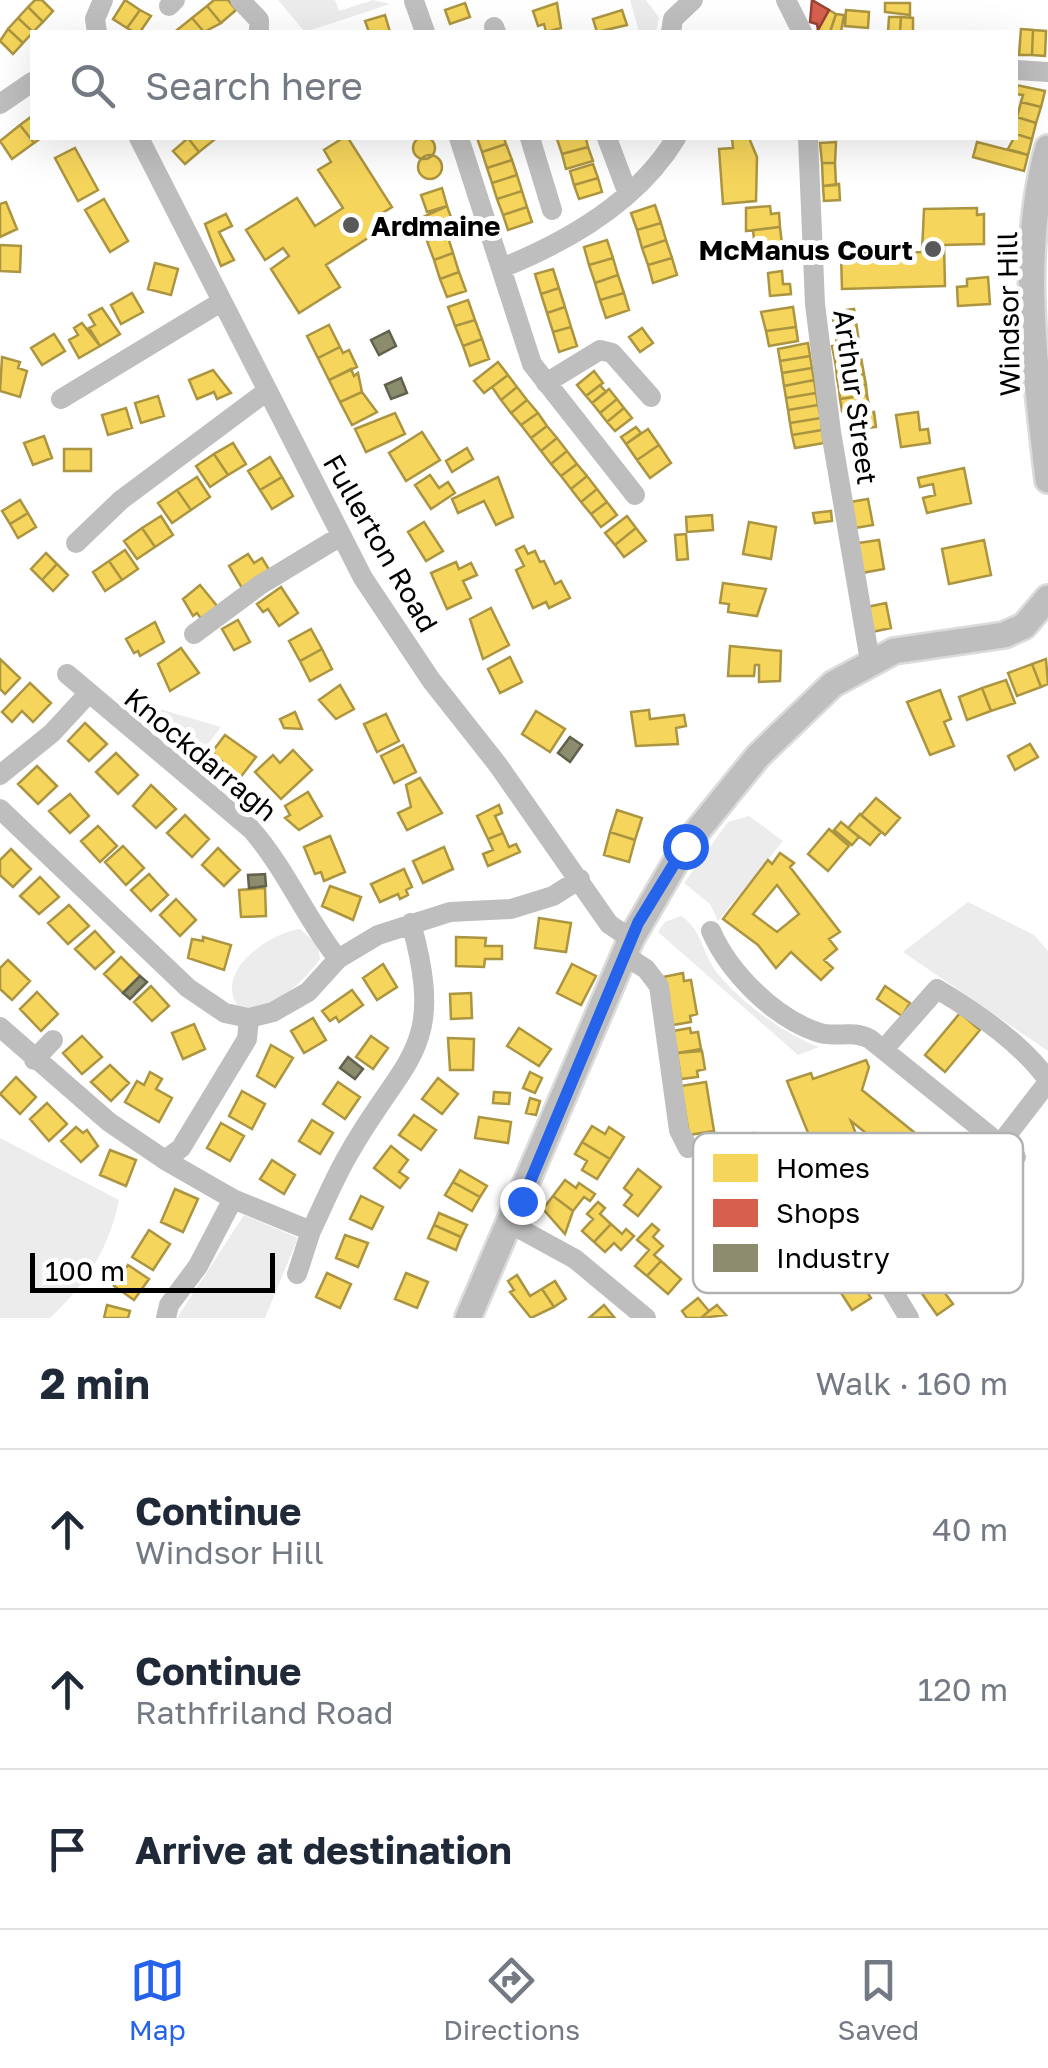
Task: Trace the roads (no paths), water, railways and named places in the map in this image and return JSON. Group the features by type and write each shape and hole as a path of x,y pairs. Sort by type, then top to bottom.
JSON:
{"main road":[{"name":"Windsor Hill","path":"1048,148 1037,210 1048,480"},
{"path":"468,1318 628,947 685,846 758,756 809,704 870,661 894,651 1004,635 1024,626 1047,605"}],"street":[{"path":"96,30 94,20 103,0"},
{"path":"240,0 259,20 258,30"},
{"path":"414,0 424,30"},
{"path":"671,30 672,19 694,0"},
{"path":"786,0 801,30"},
{"path":"1018,70 1048,72"},
{"path":"0,104 30,83"},
{"name":"Fullerton Road","path":"140,140 340,536 431,680 659,986 678,1130 688,1148"},
{"path":"461,140 532,364 635,494"},
{"path":"531,140 552,210"},
{"path":"608,140 628,194"},
{"path":"502,268 583,228 628,194 674,140"},
{"name":"Arthur Street","path":"808,140 814,304 831,432 870,661"},
{"path":"61,400 222,302"},
{"path":"546,383 600,350 612,353 651,396"},
{"path":"76,542 121,500 267,392"},
{"path":"194,634 260,584 340,536"},
{"name":"Knockdarragh","path":"67,674 251,828 275,857 308,920 338,959"},
{"name":"Knockdarragh","path":"0,774 52,732 88,694"},
{"path":"0,809 188,988 226,1013 249,1018 274,1012 308,992 338,959 378,935 450,912 511,908 553,896 580,880"},
{"path":"297,1274 348,1154 419,1044 424,969 411,923"},
{"path":"711,932 722,958 770,1002 819,1034 858,1033 884,1049 986,1133"},
{"path":"884,1049 937,990 992,1028 1048,1081 1018,1133"},
{"path":"165,1160 180,1148 238,1054 246,1039 249,1018"},
{"path":"0,1026 34,1060 109,1122 165,1160 234,1199 312,1232"},
{"path":"34,1060 53,1040"},
{"path":"166,1318 169,1305 198,1266 234,1199"},
{"path":"511,1224 575,1259 646,1318"},
{"path":"894,1293 909,1318"}],"place":[{"name":"Ardmaine","path":"351,225"},
{"name":"McManus Court","path":"933,249"}]}
